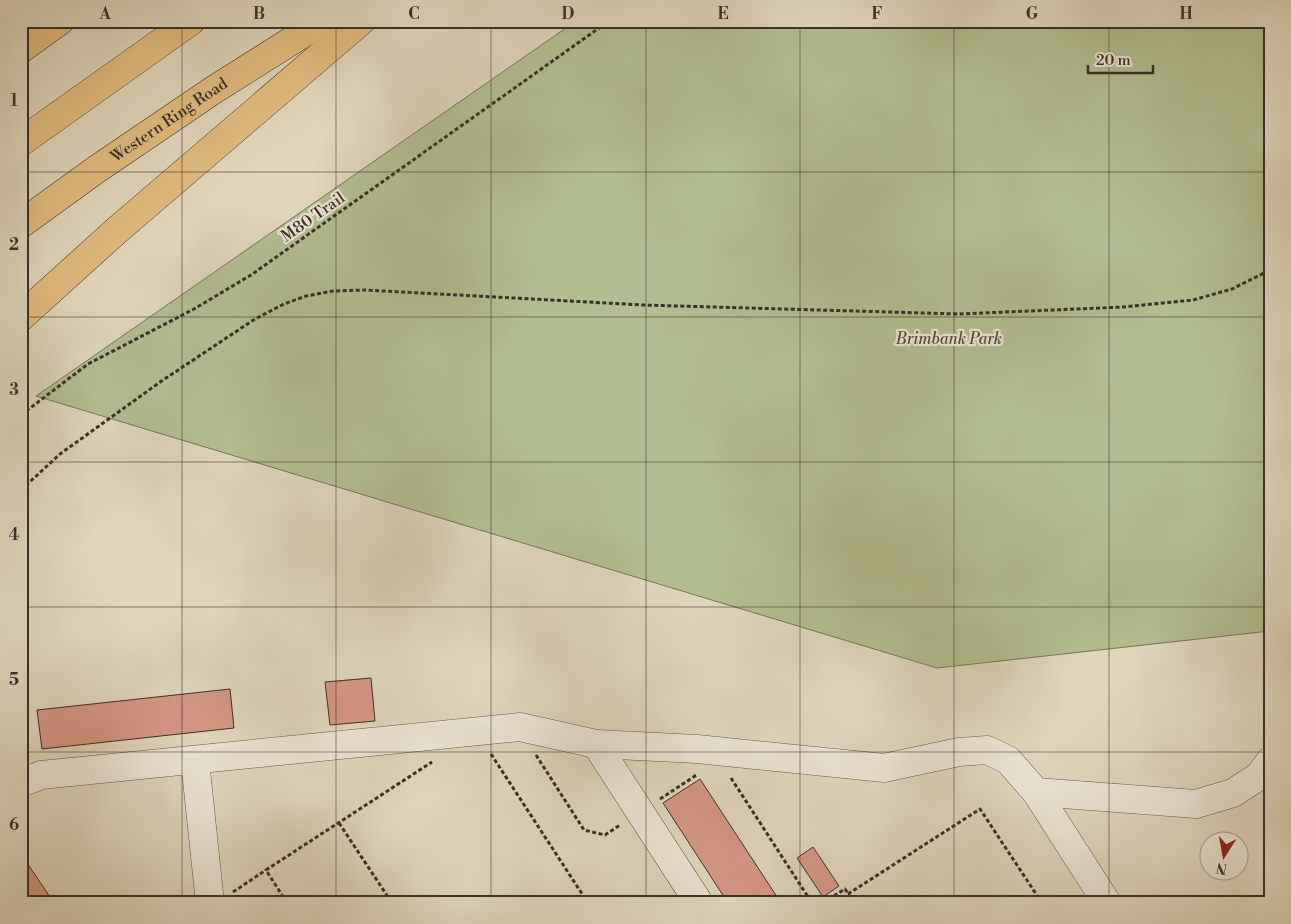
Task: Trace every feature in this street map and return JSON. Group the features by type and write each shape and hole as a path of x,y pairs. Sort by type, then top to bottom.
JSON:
{"highway":[{"path":"21,49 60,21"},
{"path":"21,142 192,21"},
{"name":"Western Ring Road","path":"21,224 97,169 214,89 323,21"},
{"path":"21,317 116,231 360,21"}],"lane":[{"path":"21,783 41,775 520,727 596,744 698,749 884,768 959,752 987,750 1008,760 1036,792 1107,903"},
{"path":"596,744 699,903"},
{"path":"195,761 221,897"},
{"path":"1036,792 1196,804 1233,793 1259,776 1270,761"}],"path":[{"name":"M80 Trail","path":"21,415 88,364 194,309 251,275 609,21"},
{"path":"21,490 60,454 163,380 255,320 284,304 306,296 332,291 365,290 642,306 959,314 1123,307 1193,300 1232,289 1270,270"},
{"path":"498,751 490,752 588,903"},
{"path":"534,754 584,830 605,835 701,772"},
{"path":"221,897 266,870 437,758"},
{"path":"724,776 732,778 812,903"},
{"path":"848,894 980,808 1041,901 1035,903"},
{"path":"339,823 392,903"},
{"path":"266,870 287,903"},
{"path":"823,903 845,889 854,903"}],"green space":[{"name":"Brimbank Park","path":"576,21 1270,21 1270,631 937,668 36,396"}],"building":[{"path":"371,678 375,721 330,725 325,682"},
{"path":"230,689 234,728 42,749 37,710"},
{"path":"700,779 781,903 728,903 663,803"},
{"path":"813,847 839,886 823,897 797,858"},
{"path":"21,854 54,903 21,903"}]}
